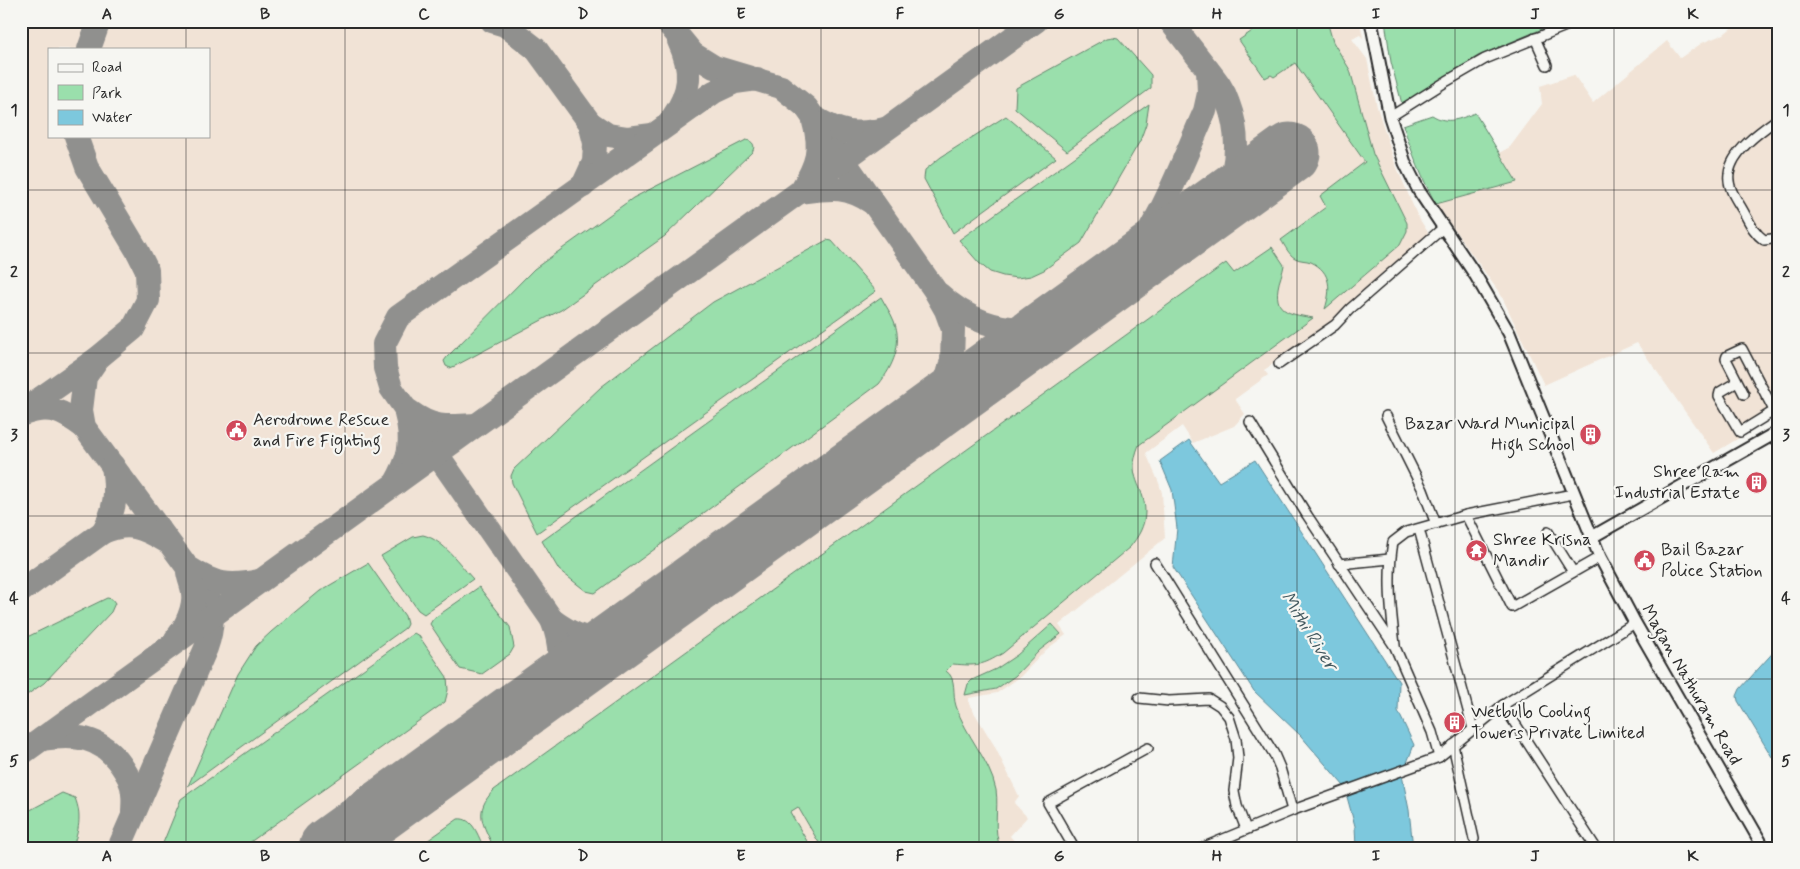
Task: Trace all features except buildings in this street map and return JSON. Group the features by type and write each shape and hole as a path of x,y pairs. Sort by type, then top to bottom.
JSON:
{"main road":[{"name":"Magan Nathuram Road","path":"1371,21 1390,117 1408,170 1419,191 1476,276 1509,333 1600,557 1635,623 1764,848"},
{"path":"1592,538 1779,431"}],"street":[{"path":"1390,117 1485,59 1578,21"},
{"path":"1535,38 1547,65"},
{"path":"1779,118 1753,137 1736,157 1728,174 1731,190 1756,234 1764,240 1779,238"},
{"path":"1280,364 1335,325 1350,309 1444,227"},
{"path":"1744,394 1726,359 1727,356 1742,349 1779,420"},
{"path":"1737,382 1720,392 1719,396 1739,430 1742,432 1774,411"},
{"path":"1386,416 1423,490 1436,524"},
{"path":"1250,422 1339,564 1395,647 1429,723 1439,757"},
{"path":"1746,429 1755,444"},
{"path":"1395,647 1390,603 1390,559 1393,542 1406,532 1466,515 1573,494"},
{"path":"1466,515 1512,607 1600,557"},
{"path":"1419,529 1474,730"},
{"path":"1548,532 1573,572"},
{"path":"1339,564 1390,559"},
{"path":"1155,563 1274,754 1294,809"},
{"path":"1202,848 1294,809 1439,757 1503,705 1635,623"},
{"path":"1139,698 1169,701 1209,700 1220,706 1229,717 1236,739 1238,758 1234,791 1237,806 1246,829"},
{"path":"1503,705 1596,848"},
{"path":"1453,746 1474,839"},
{"path":"1074,848 1048,803 1148,748"}],"shaded area":[{"path":"21,21 848,21 849,23 853,21 1360,21 1363,38 1360,35 1352,39 1367,59 1377,107 1395,163 1417,215 1429,234 1339,314 1337,322 1264,370 1268,375 1235,399 1245,414 1234,426 1193,443 1182,426 1146,453 1162,493 1165,538 1059,625 1066,635 1047,649 1020,677 997,693 969,698 969,704 994,745 1019,796 1014,803 1027,817 1010,836 1020,848 21,848"},
{"path":"1740,21 1779,21 1779,414 1714,453 1637,343 1544,385 1501,295 1436,204 1517,182 1499,153 1510,147 1542,104 1540,86 1574,75 1593,103 1667,41 1680,58 1702,43 1724,34"}],"green space":[{"path":"1267,21 1327,21 1333,42 1350,70 1373,154 1407,223 1407,231 1400,245 1325,309 1329,288 1323,271 1311,262 1293,257 1281,240 1326,207 1320,196 1365,162 1295,63 1274,77 1271,75 1265,78 1239,40"},
{"path":"1385,21 1561,21 1478,56 1402,104 1391,62"},
{"path":"1107,38 1118,38 1151,75 1151,88 1067,151 1015,108 1016,88"},
{"path":"1149,104 1146,124 1140,141 1081,243 1044,270 1031,276 1017,278 990,272 979,263 959,240"},
{"path":"1475,113 1517,182 1436,204 1418,166 1403,125 1432,115 1448,120 1459,119"},
{"path":"1006,116 1056,158 953,233 924,179 925,170 941,157"},
{"path":"746,140 753,144 752,152 665,236 561,310 455,366 450,368 446,366 444,361 447,357 534,269 633,198"},
{"path":"827,240 832,241 876,291 537,533 512,483 511,476 514,469 601,387 713,302"},
{"path":"1272,247 1284,265 1278,288 1279,303 1282,308 1292,314 1313,318 1139,445 1134,466 1144,502 1145,517 1136,539 1130,547 1003,653 979,664 953,664 946,671 952,678 956,706 960,717 993,779 997,797 996,827 1001,848 822,848 798,807 790,812 811,848 494,848 484,825 482,812 484,805 494,790 1226,263 1234,273"},
{"path":"881,297 897,330 897,346 889,370 879,384 595,593 586,591 559,570 542,541"},
{"path":"423,535 444,547 473,579 424,614 418,610 381,556 413,537"},
{"path":"368,563 405,616 407,624 405,628 188,786 238,674 256,646 320,591"},
{"path":"479,587 510,627 514,647 510,654 482,674 460,669 430,624 433,619"},
{"path":"107,598 112,599 115,603 111,612 44,683 21,699 21,640"},
{"path":"1052,624 1061,634 1040,650 1015,676 996,689 965,695 968,684 972,680 996,669 1017,655"},
{"path":"414,633 419,636 447,677 448,690 445,702 242,848 161,848 181,799"},
{"path":"62,793 75,798 77,804 78,830 72,848 21,848 21,815"},
{"path":"458,819 463,819 471,824 484,848 417,848"}],"water":[{"name":"Mithi River","path":"1189,440 1219,482 1255,460 1399,682 1398,711 1414,745 1402,775 1409,810 1413,848 1356,848 1355,826 1344,786 1301,736 1254,691 1173,567 1177,528 1172,490 1160,461"},
{"path":"1779,646 1779,753 1772,757 1738,701 1737,696 1740,689"}],"taxiway":[{"path":"89,48 99,21"},
{"path":"492,21 505,25 536,49 590,123 595,143 594,162 583,186"},
{"path":"666,21 693,54 714,67 781,87 806,107 934,289 946,310 953,329 952,360 944,390 919,422"},
{"path":"21,754 1036,21"},
{"path":"1119,277 1157,218 1205,111 1209,93 1208,70 1170,21"},
{"path":"672,119 683,100 688,81 686,62 679,41"},
{"path":"1208,70 1220,85 1226,98 1234,124 1236,146 1231,179 1210,211"},
{"path":"542,694 555,677 560,654 557,634 552,620 391,388 385,368 384,344 398,317 714,92 735,82 757,79"},
{"path":"815,118 832,127 848,132 857,133 885,129"},
{"path":"802,189 817,157 818,140 814,122"},
{"path":"590,123 608,135 628,138 652,135"},
{"path":"21,412 98,358 133,329 148,300 147,270 87,167 77,138"},
{"path":"800,192 838,189 855,193 873,203"},
{"path":"939,294 971,317 996,326 1009,328 1035,327 1065,316"},
{"path":"98,358 85,377 81,410 84,427 199,583 211,607 212,619 206,648 119,848"},
{"path":"23,414 41,410 55,411 62,413 84,427"},
{"path":"409,411 426,421 441,426 476,425"},
{"path":"395,484 404,467 409,450 410,433 406,414"},
{"path":"103,532 113,508 115,484 113,466"},
{"path":"21,591 103,532 121,527 136,527 166,541"},
{"path":"189,568 198,574 222,583 239,584 259,581"},
{"path":"176,639 186,623 193,604 193,592 188,572"},
{"path":"552,620 571,632 588,638 627,633"},
{"path":"42,739 76,737 86,739 105,748 121,765 129,779 133,790 133,813"}],"runway":[{"path":"329,848 1290,153"}],"place":[{"name":"Aerodrome Rescue and Fire Fighting","path":"237,430"},
{"name":"Bazar Ward Municipal High School","path":"1591,434"},
{"name":"Shree Ram Industrial Estate","path":"1756,482"},
{"name":"Shree Krisna Mandir","path":"1477,550"},
{"name":"Bail Bazar Police Station","path":"1645,560"},
{"name":"Wetbulb Cooling Towers Private Limited","path":"1455,722"}]}
